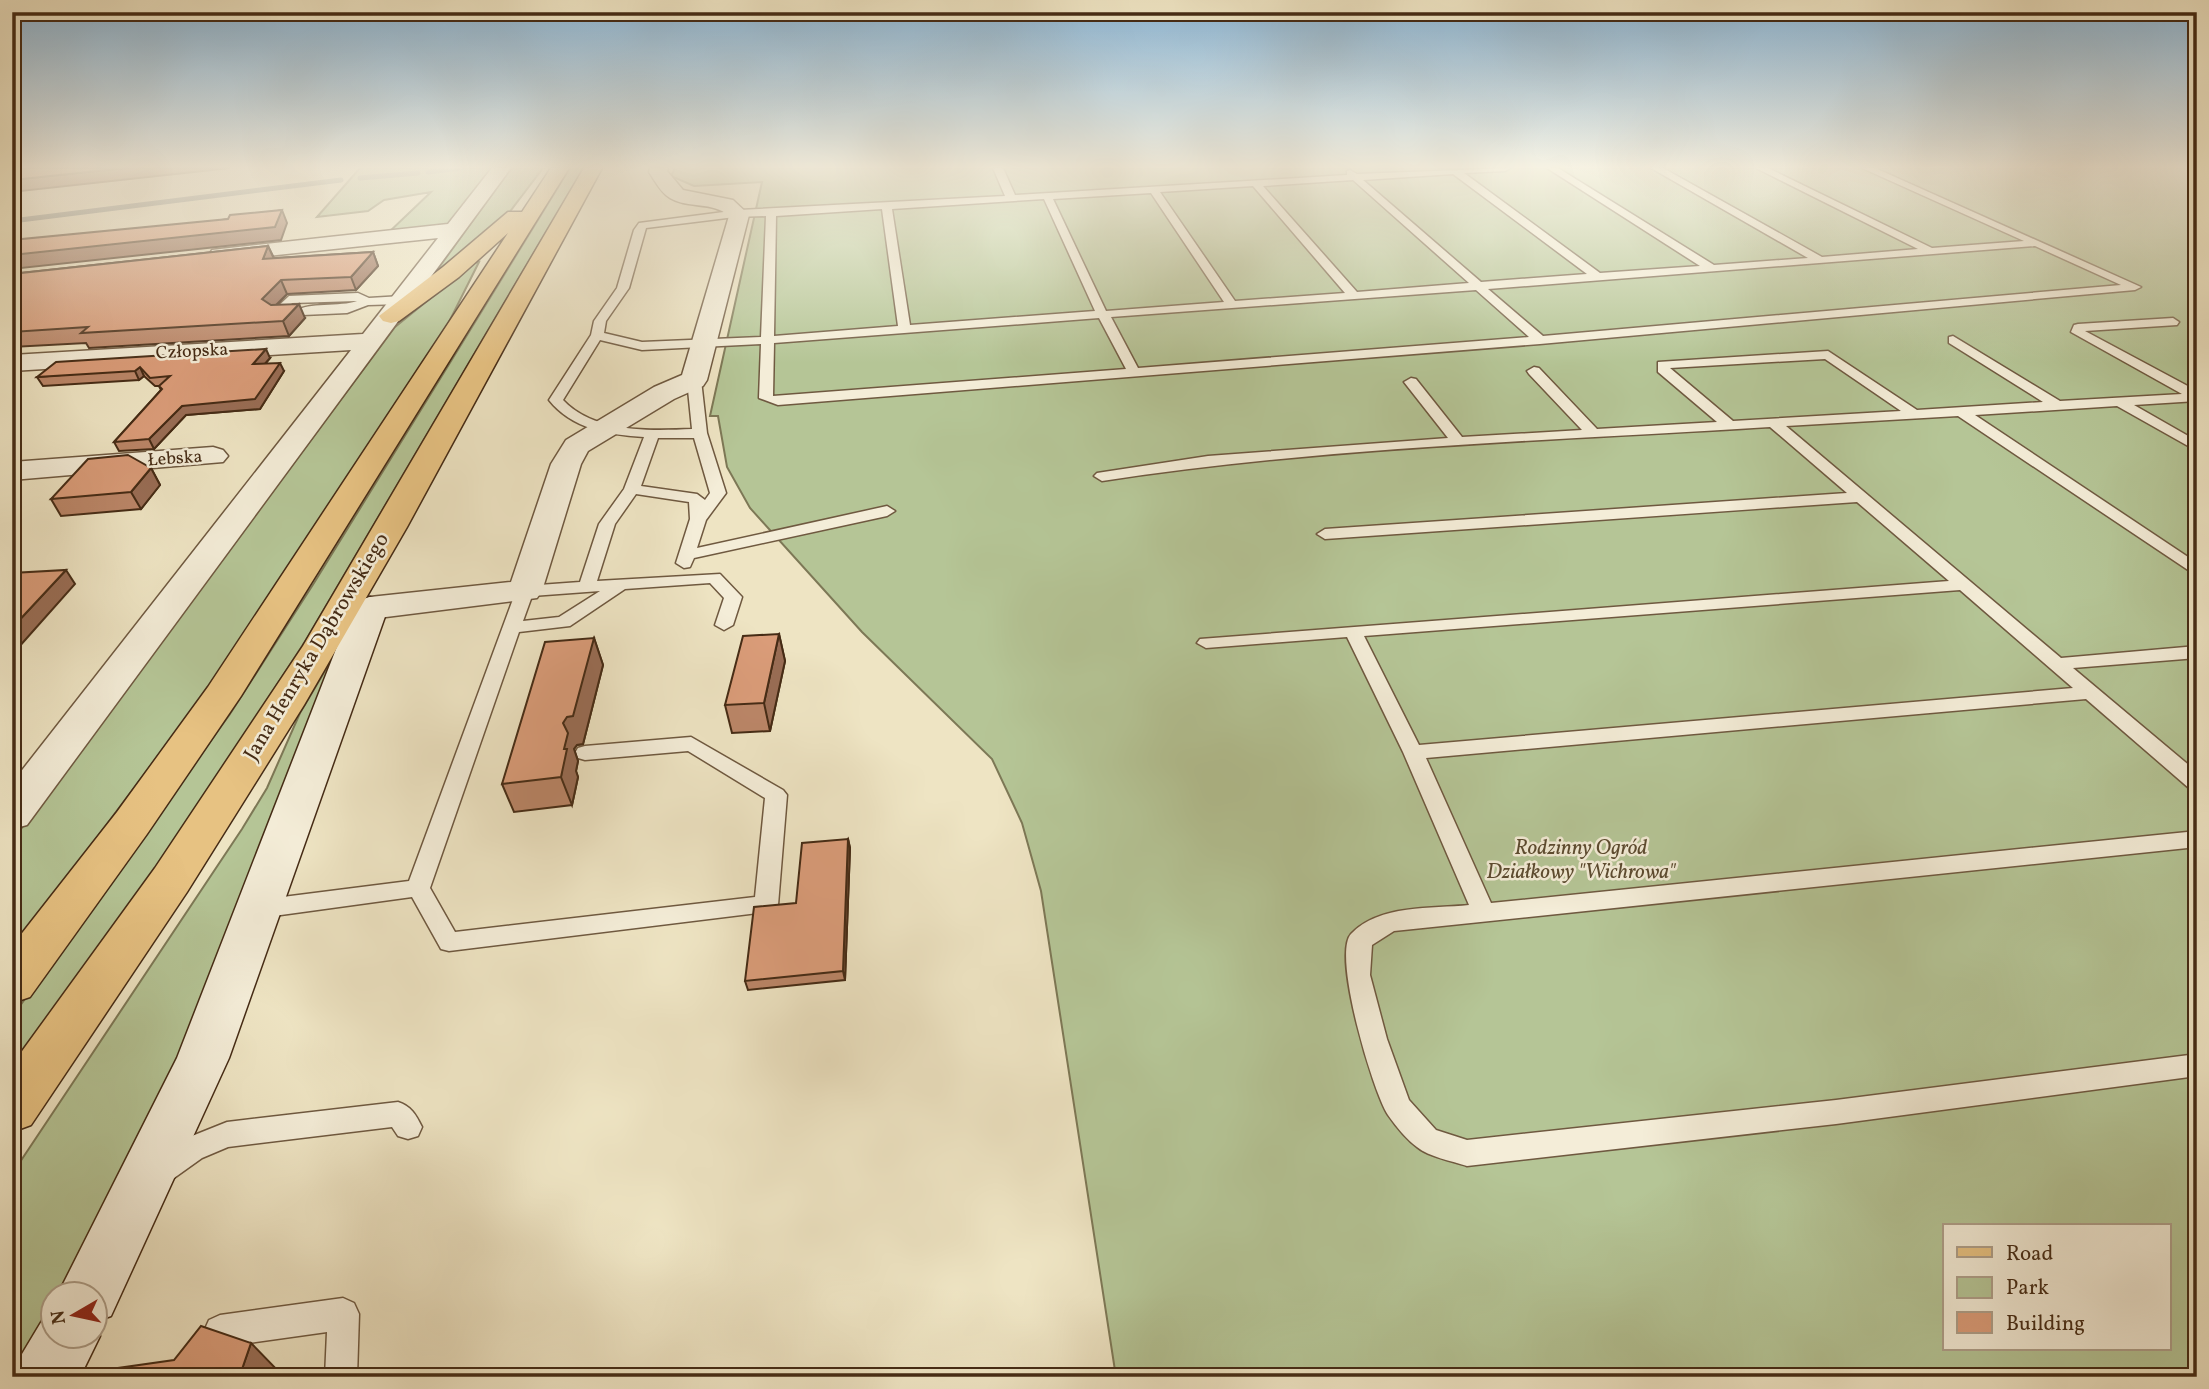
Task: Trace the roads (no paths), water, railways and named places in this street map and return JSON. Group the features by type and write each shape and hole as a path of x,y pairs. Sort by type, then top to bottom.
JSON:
{"main road":[{"path":"397,308 452,272 494,233"},
{"path":"12,983 139,814 222,696 518,233"},
{"name":"Jana Henryka Dąbrowskiego","path":"12,1108 224,800 321,645 556,233"},
{"path":"370,608 405,538 413,484"}],"street":[{"path":"195,258 429,233"},
{"path":"12,814 453,233"},
{"path":"96,1280 192,1083 260,909 370,608 525,591 566,464 576,446 664,393 694,380 734,233"},
{"name":"Człopska","path":"12,363 372,341"},
{"name":"Łebska","path":"12,471 213,456"},
{"path":"45,1377 60,1350"}],"lane":[{"path":"638,233 623,288 600,321 597,335 556,400 573,418 652,436 700,433"},
{"path":"770,233 766,398 778,401 1540,340 2135,287 2014,233"},
{"path":"891,233 905,330"},
{"path":"1064,233 1103,316 1134,373"},
{"path":"1183,233 1233,306"},
{"path":"1299,233 1355,297"},
{"path":"1417,233 1540,340"},
{"path":"1539,233 1600,278"},
{"path":"1655,233 1713,269"},
{"path":"1772,233 1820,260"},
{"path":"1891,233 1930,252"},
{"path":"597,335 642,346 769,340 2037,243"},
{"path":"310,305 347,309 366,302 397,308"},
{"path":"2173,322 2078,328 2077,332 2197,397"},
{"path":"1953,340 2057,405"},
{"path":"1729,425 1663,369 1663,365 1828,355 1913,413"},
{"path":"1534,371 1593,433"},
{"path":"694,380 700,433 719,493 698,519"},
{"path":"1411,382 1457,440"},
{"path":"1102,476 1208,460 1457,440 2197,397"},
{"path":"2118,401 2197,447"},
{"path":"1960,411 2197,572"},
{"path":"1773,422 2197,784"},
{"path":"587,587 607,523 632,489 652,436"},
{"path":"632,489 697,499 698,519 678,580"},
{"path":"1325,534 1861,497"},
{"path":"687,555 887,512"},
{"path":"585,753 691,744 776,795 766,905 449,942 418,888 525,591 714,578 733,597 724,625"},
{"path":"512,627 564,622 622,584"},
{"path":"1206,643 1964,585"},
{"path":"1353,631 1413,752 1483,911"},
{"path":"2056,664 2197,652"},
{"path":"1413,752 2091,693"},
{"path":"2197,839 1389,922 1360,941 1358,975 1374,1039 1398,1107 1427,1139 1467,1153 1836,1112 2197,1065"},
{"path":"260,909 418,888"},
{"path":"144,1185 192,1149 227,1135 398,1114 408,1127"},
{"path":"220,1331 344,1314 341,1377"}],"park label":[{"name":"Rodzinny Ogród Działkowy \"Wichrowa\"","path":"1581,860"}]}
